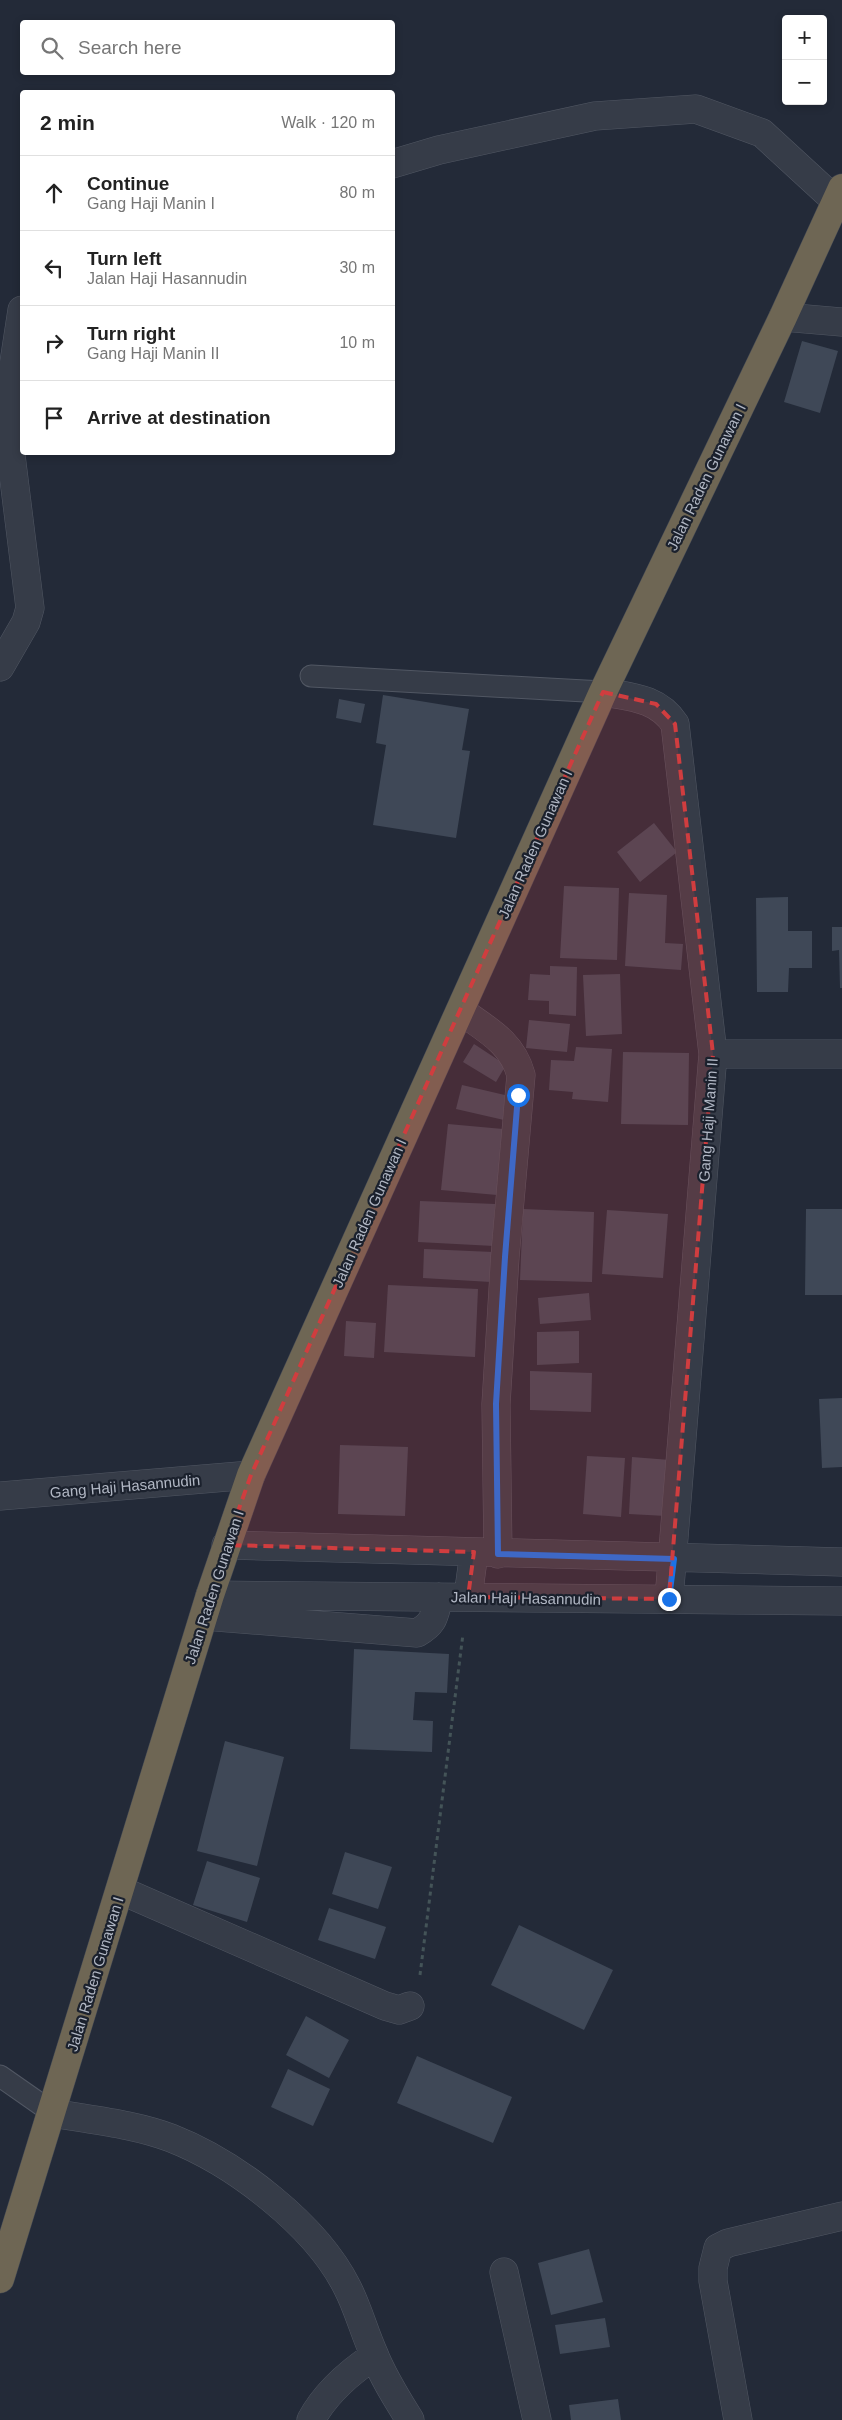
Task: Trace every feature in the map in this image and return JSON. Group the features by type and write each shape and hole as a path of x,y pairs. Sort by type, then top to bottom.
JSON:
{"highway":[{"name":"Jalan Raden Gunawan I","path":"0,2279 207,1605 251,1475 603,692 783,317 839,194"}],"street":[{"path":"395,163 439,150 595,116 696,109 762,133 839,194"},
{"path":"783,317 842,322"},
{"path":"0,667 26,622 30,608 6,415 20,323"},
{"name":"Gang Haji Manin II","path":"603,692 656,704 668,712 675,724 713,1054 674,1559 669,1599"},
{"path":"461,1010 507,1046 517,1060 520,1076 505,1257 486,1553 468,1597"},
{"path":"713,1054 842,1054"},
{"name":"Gang Haji Hasannudin","path":"0,1496 251,1475"},
{"path":"226,1545 674,1559 842,1562"},
{"path":"207,1605 417,1633 429,1626 434,1617 439,1597"},
{"name":"Jalan Haji Hasannudin","path":"207,1605 439,1597 842,1601"},
{"path":"120,1890 385,2006 399,2010 410,2006"},
{"path":"52,2113 134,2128 169,2138 199,2150 239,2174 272,2198 325,2251 347,2287 374,2356 410,2420"},
{"path":"738,2420 713,2281 713,2268 718,2248 728,2243 842,2216"},
{"path":"504,2272 537,2420"},
{"path":"318,2410 352,2370 374,2356"}],"lane":[{"path":"311,676 603,692"},
{"path":"0,2076 52,2113"}],"path":[{"path":"410,2006 418,1995 468,1597"}],"highlighted area":[{"path":"603,692 656,704 675,724 713,1054 669,1599 468,1597 474,1552 226,1545 251,1475"}],"building":[{"path":"802,341 838,351 820,413 784,402"},
{"path":"383,695 469,709 462,750 470,751 456,838 373,825 386,745 376,743"},
{"path":"339,699 365,704 361,723 336,718"},
{"path":"654,823 677,852 640,882 617,852"},
{"path":"564,886 619,888 617,960 560,958"},
{"path":"629,893 667,895 665,943 683,944 681,970 625,966"},
{"path":"788,897 788,931 812,931 812,968 789,968 788,992 757,992 756,898"},
{"path":"832,927 842,927 842,988 840,988 839,950 832,951"},
{"path":"550,966 577,967 576,1016 549,1014 549,1001 528,1000 530,974 550,975"},
{"path":"620,974 622,1034 586,1036 583,975"},
{"path":"529,1020 570,1024 567,1052 526,1048"},
{"path":"474,1044 506,1065 496,1082 463,1062"},
{"path":"576,1047 612,1049 608,1102 572,1099 573,1092 549,1090 551,1060 574,1061"},
{"path":"623,1052 689,1053 688,1125 621,1124"},
{"path":"462,1085 509,1096 504,1120 456,1109"},
{"path":"448,1124 503,1129 497,1195 441,1190"},
{"path":"420,1201 495,1204 494,1246 418,1242"},
{"path":"523,1209 594,1212 592,1282 520,1280"},
{"path":"806,1209 842,1209 842,1295 805,1295"},
{"path":"607,1210 668,1214 663,1278 602,1274"},
{"path":"424,1249 493,1252 491,1282 423,1278"},
{"path":"388,1285 478,1289 475,1357 384,1352"},
{"path":"589,1293 591,1320 540,1324 538,1298"},
{"path":"346,1321 376,1323 374,1358 344,1356"},
{"path":"579,1331 579,1363 537,1365 537,1332"},
{"path":"530,1371 592,1373 591,1412 530,1410"},
{"path":"842,1398 842,1467 822,1468 819,1399"},
{"path":"340,1445 408,1447 405,1516 338,1514"},
{"path":"587,1456 625,1458 621,1517 583,1514"},
{"path":"632,1457 670,1460 666,1516 629,1514"},
{"path":"354,1649 449,1654 447,1693 415,1692 413,1720 433,1721 432,1752 350,1749"},
{"path":"225,1741 284,1757 257,1866 197,1851"},
{"path":"345,1852 392,1867 378,1909 332,1894"},
{"path":"207,1861 260,1878 247,1922 193,1905"},
{"path":"329,1908 386,1927 375,1959 318,1940"},
{"path":"519,1925 613,1970 584,2030 491,1985"},
{"path":"306,2016 349,2040 329,2078 286,2055"},
{"path":"417,2056 512,2097 493,2143 397,2103"},
{"path":"288,2069 330,2089 313,2126 271,2107"},
{"path":"589,2249 603,2302 551,2315 538,2263"},
{"path":"605,2318 610,2347 560,2354 555,2325"},
{"path":"618,2399 621,2420 571,2420 569,2405"}],"route":[{"path":"518,1095 496,1404 498,1554 674,1559 669,1599"}]}
